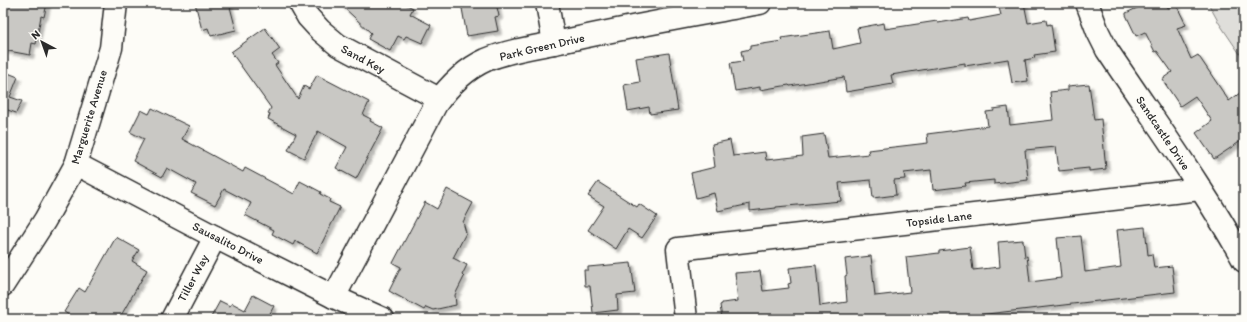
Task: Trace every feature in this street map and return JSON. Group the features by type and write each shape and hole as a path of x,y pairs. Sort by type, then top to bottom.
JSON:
{"street":[{"name":"Marguerite Avenue","path":"3,285 44,220 76,164 111,48 116,3"},
{"name":"Sand Key","path":"300,3 308,17 320,30 338,45 440,99"},
{"path":"547,3 554,43"},
{"name":"Park Green Drive","path":"334,298 440,99 451,85 470,69 486,60 510,53 631,26 760,3"},
{"name":"Sandcastle Drive","path":"1087,3 1098,32 1107,50 1200,189 1244,261"},
{"name":"Sausalito Drive","path":"76,164 334,298 383,319"},
{"name":"Topside Lane","path":"686,319 678,249 1200,189"},
{"name":"Tiller Way","path":"172,319 215,237"}],"shaded area":[{"path":"1208,3 1244,3 1244,60 1219,23"}],"building":[{"path":"3,3 47,3 44,17 41,16 36,44 32,43 30,55 3,50"},
{"path":"195,3 229,3 236,30 211,36 208,28 202,30"},
{"path":"339,3 403,3 413,8 410,14 431,25 422,43 406,36 404,39 398,36 390,51 368,39 371,33"},
{"path":"461,3 496,3 499,16 495,17 498,31 467,36"},
{"path":"1024,3 1028,23 1046,20 1047,25 1051,24 1055,52 1034,55 1035,58 1025,60 1028,81 1012,83 1008,59 965,66 965,63 891,75 893,84 846,92 844,77 760,90 760,87 735,91 730,63 743,61 741,51 750,49 750,46 782,41 781,38 830,31 833,49 860,43 857,28 884,23 885,29 968,18 969,21 1001,15 999,8"},
{"path":"1148,3 1166,3 1168,8 1176,4 1186,25 1177,28 1191,59 1198,55 1229,101 1244,90 1244,139 1214,159 1196,133 1212,121 1195,96 1180,106 1162,79 1172,72 1157,51 1155,52 1145,32 1136,36 1126,15 1126,13"},
{"path":"265,28 280,49 272,55 278,63 275,65 298,99 304,86 309,89 317,75 369,102 363,115 371,119 370,121 383,128 356,179 336,168 347,147 318,131 304,158 288,150 296,134 268,119 270,114 268,113 271,108 231,52"},
{"path":"669,53 678,110 650,114 649,107 628,111 624,85 640,82 636,58"},
{"path":"3,71 18,77 10,97 22,101 16,113 5,109 3,113"},
{"path":"1089,84 1094,120 1101,119 1106,169 1089,171 1089,168 1059,171 1056,147 1025,150 1028,180 994,184 994,180 965,183 966,186 933,190 931,170 904,173 905,179 894,180 896,195 873,198 871,180 839,183 841,201 750,211 750,204 718,211 714,193 696,198 691,173 715,167 712,144 730,140 733,156 765,152 766,160 803,156 802,137 824,134 828,158 869,154 868,150 928,143 927,134 988,126 986,112 994,111 993,109 1008,107 1010,125 1053,120 1050,92 1068,90 1068,86"},
{"path":"152,108 189,126 182,139 243,172 245,168 294,194 300,181 321,192 320,194 330,199 329,202 340,207 317,253 295,241 293,245 272,234 274,230 245,215 251,203 224,189 215,205 191,193 196,184 167,168 162,177 133,161 144,139 130,132 141,110 149,114"},
{"path":"598,182 637,207 639,204 657,216 642,238 628,229 616,249 588,230 604,206 588,196"},
{"path":"447,189 473,203 463,222 466,233 453,258 467,265 462,275 464,277 455,295 456,305 433,310 426,307 424,310 389,291 401,267 393,263 425,202 437,209"},
{"path":"1145,227 1148,255 1152,254 1154,268 1172,266 1175,292 944,319 722,319 720,305 722,303 738,301 735,273 760,271 763,291 789,288 788,284 791,283 789,268 816,265 820,306 847,302 845,276 847,275 845,259 871,256 875,296 910,292 906,257 970,247 973,270 1000,267 998,242 1023,240 1025,257 1027,256 1030,282 1061,278 1057,238 1081,236 1085,272 1121,267 1117,230"},
{"path":"116,237 139,250 132,261 147,270 119,319 76,319 64,312 79,288 85,292"},
{"path":"631,263 635,293 617,295 618,310 593,313 590,286 585,286 584,270 588,270 588,267"},
{"path":"253,295 274,306 267,319 210,319 220,301 230,306 232,303 245,310"}]}
